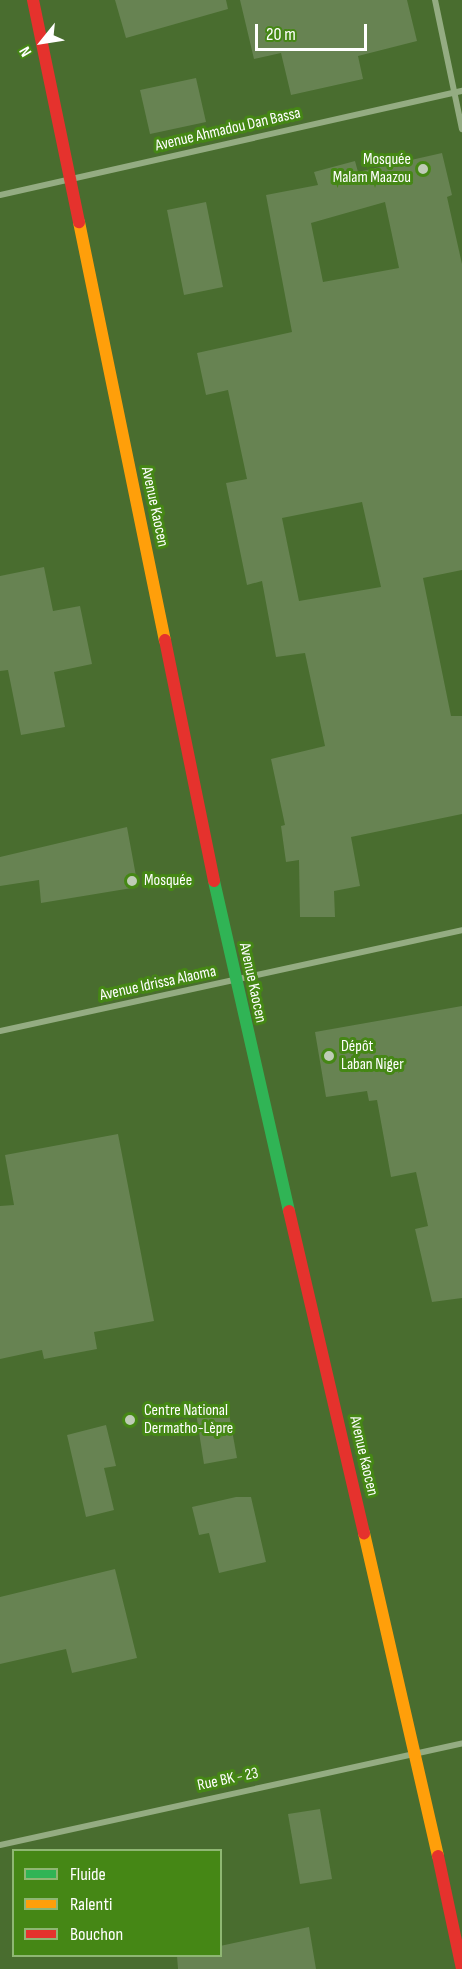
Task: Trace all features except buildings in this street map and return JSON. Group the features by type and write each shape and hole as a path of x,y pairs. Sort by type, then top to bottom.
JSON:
{"street":[{"name":"Avenue Kaocen","path":"33,0 234,982 416,1753 462,1969"},
{"path":"435,0 462,129"},
{"name":"Avenue Ahmadou Dan Bassa","path":"0,195 462,91"},
{"name":"Avenue Idrissa Alaoma","path":"0,1031 234,982 462,930"},
{"name":"Rue BK - 23","path":"0,1845 462,1743"}],"traffic: fast":[{"path":"214,881 289,1211"}],"traffic: slow":[{"path":"79,222 165,640"},
{"path":"364,1533 438,1856"}],"traffic: jam":[{"path":"33,0 79,222"},
{"path":"165,640 214,881"},
{"path":"289,1211 364,1533"},
{"path":"438,1856 462,1969"}],"place":[{"name":"Mosquée Malam Maazou","path":"423,169"},
{"name":"Mosquée","path":"132,881"},
{"name":"Dépôt Laban Niger","path":"329,1056"},
{"name":"Centre National Dermatho-Lèpre","path":"130,1420"}]}
